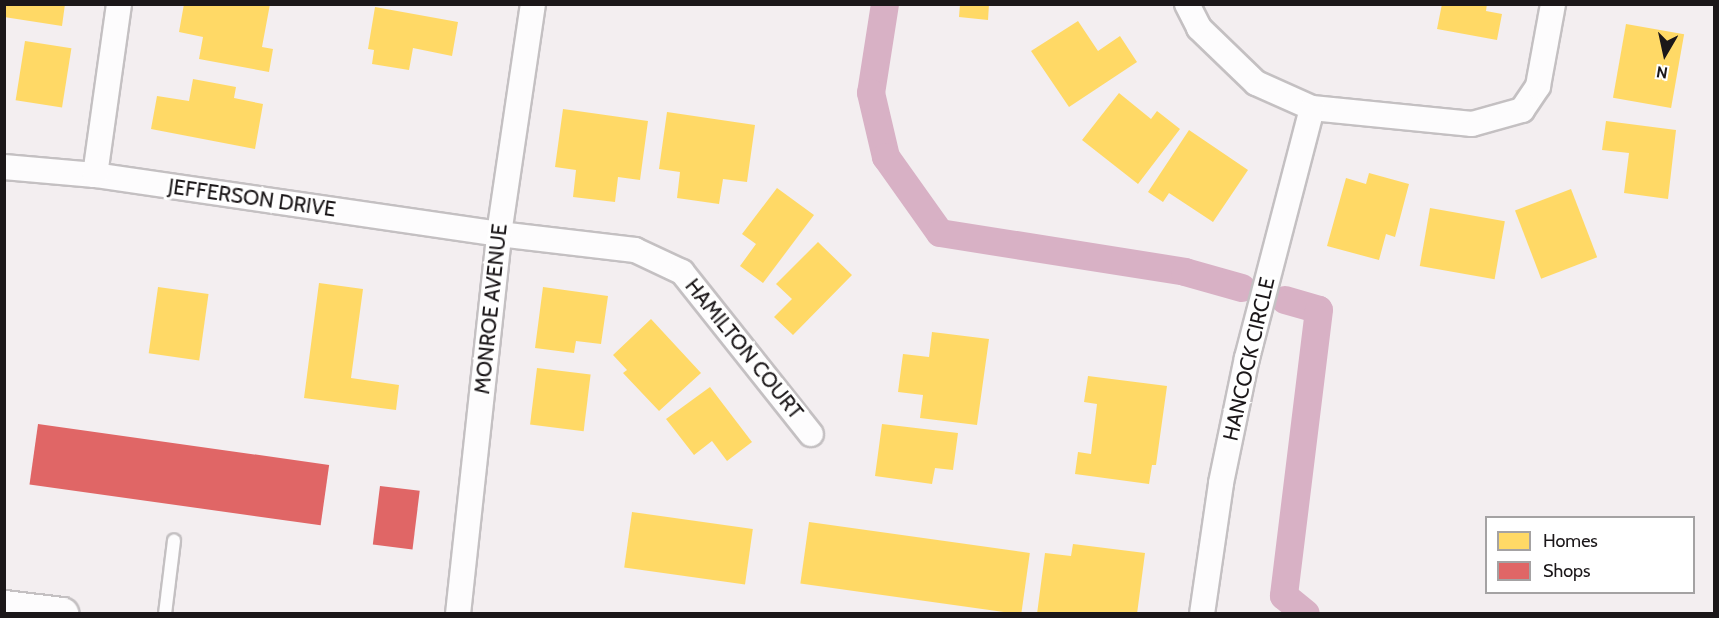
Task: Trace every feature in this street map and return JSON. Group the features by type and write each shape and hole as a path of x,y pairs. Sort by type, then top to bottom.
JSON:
{"main road":[{"path":"4,607 62,614"}],"street":[{"path":"95,175 119,4"},
{"name":"MONROE AVENUE","path":"458,614 499,234 533,4"},
{"path":"1187,4 1198,28 1256,83 1312,108 1472,124 1522,110 1538,86 1553,4"},
{"name":"HANCOCK CIRCLE","path":"1202,614 1221,483 1247,358 1312,108"},
{"name":"JEFFERSON DRIVE","path":"4,167 95,175 499,234"},
{"name":"HAMILTON COURT","path":"499,234 635,250 682,272 811,434"}],"lane":[{"path":"165,614 174,541"}],"building: Homes":[{"path":"4,4 65,4 62,26 4,17"},
{"path":"184,4 270,4 262,47 273,49 269,72 199,59 203,37 179,32"},
{"path":"960,4 989,4 988,20 959,17"},
{"path":"1442,4 1487,4 1486,11 1502,14 1497,40 1437,29"},
{"path":"375,7 458,22 452,56 413,48 409,70 372,64 374,50 368,49"},
{"path":"1078,21 1098,51 1120,36 1137,62 1069,107 1031,51"},
{"path":"1626,24 1684,34 1671,108 1613,98"},
{"path":"25,41 71,48 62,108 16,100"},
{"path":"193,79 236,87 234,98 263,104 255,149 151,129 157,96 189,101"},
{"path":"1119,93 1151,119 1157,111 1180,129 1138,184 1082,140"},
{"path":"563,109 648,121 640,180 618,177 615,202 573,197 576,170 555,167"},
{"path":"667,112 755,125 747,182 723,179 719,204 677,198 680,172 659,169"},
{"path":"1606,121 1676,130 1668,199 1624,193 1629,153 1602,150"},
{"path":"1189,130 1248,170 1213,222 1169,193 1163,202 1148,192"},
{"path":"1369,173 1409,184 1395,237 1386,234 1379,260 1327,246 1346,178 1366,184"},
{"path":"777,188 814,215 763,283 740,266 756,244 742,234"},
{"path":"1571,189 1597,257 1541,279 1515,211"},
{"path":"1430,208 1505,221 1495,279 1420,266"},
{"path":"818,242 852,275 793,335 774,317 792,299 776,284"},
{"path":"319,283 363,289 351,378 399,385 396,410 304,398"},
{"path":"158,287 209,294 199,360 149,353"},
{"path":"543,287 608,296 601,344 576,341 574,353 535,348"},
{"path":"651,319 701,373 659,411 623,373 627,370 613,355"},
{"path":"932,332 989,339 977,425 920,418 923,395 898,392 903,354 929,357"},
{"path":"537,368 591,375 584,431 530,425"},
{"path":"1088,376 1167,386 1156,465 1152,465 1149,484 1075,474 1078,452 1091,454 1097,404 1084,402"},
{"path":"710,387 752,442 727,461 712,441 694,455 666,419"},
{"path":"882,424 958,433 953,470 935,468 932,484 875,476"},
{"path":"632,512 753,529 745,584 624,567"},
{"path":"809,522 1030,553 1021,614 800,583"},
{"path":"1073,544 1145,553 1137,614 1037,614 1045,553 1071,556"}],"building: Shops":[{"path":"38,424 329,465 321,525 30,484"},
{"path":"380,486 420,491 413,549 373,545"}],"waterway":[{"path":"885,4 871,93 886,157 940,233 1185,272 1242,288"},
{"path":"1285,300 1319,310 1284,596 1306,614"}]}
